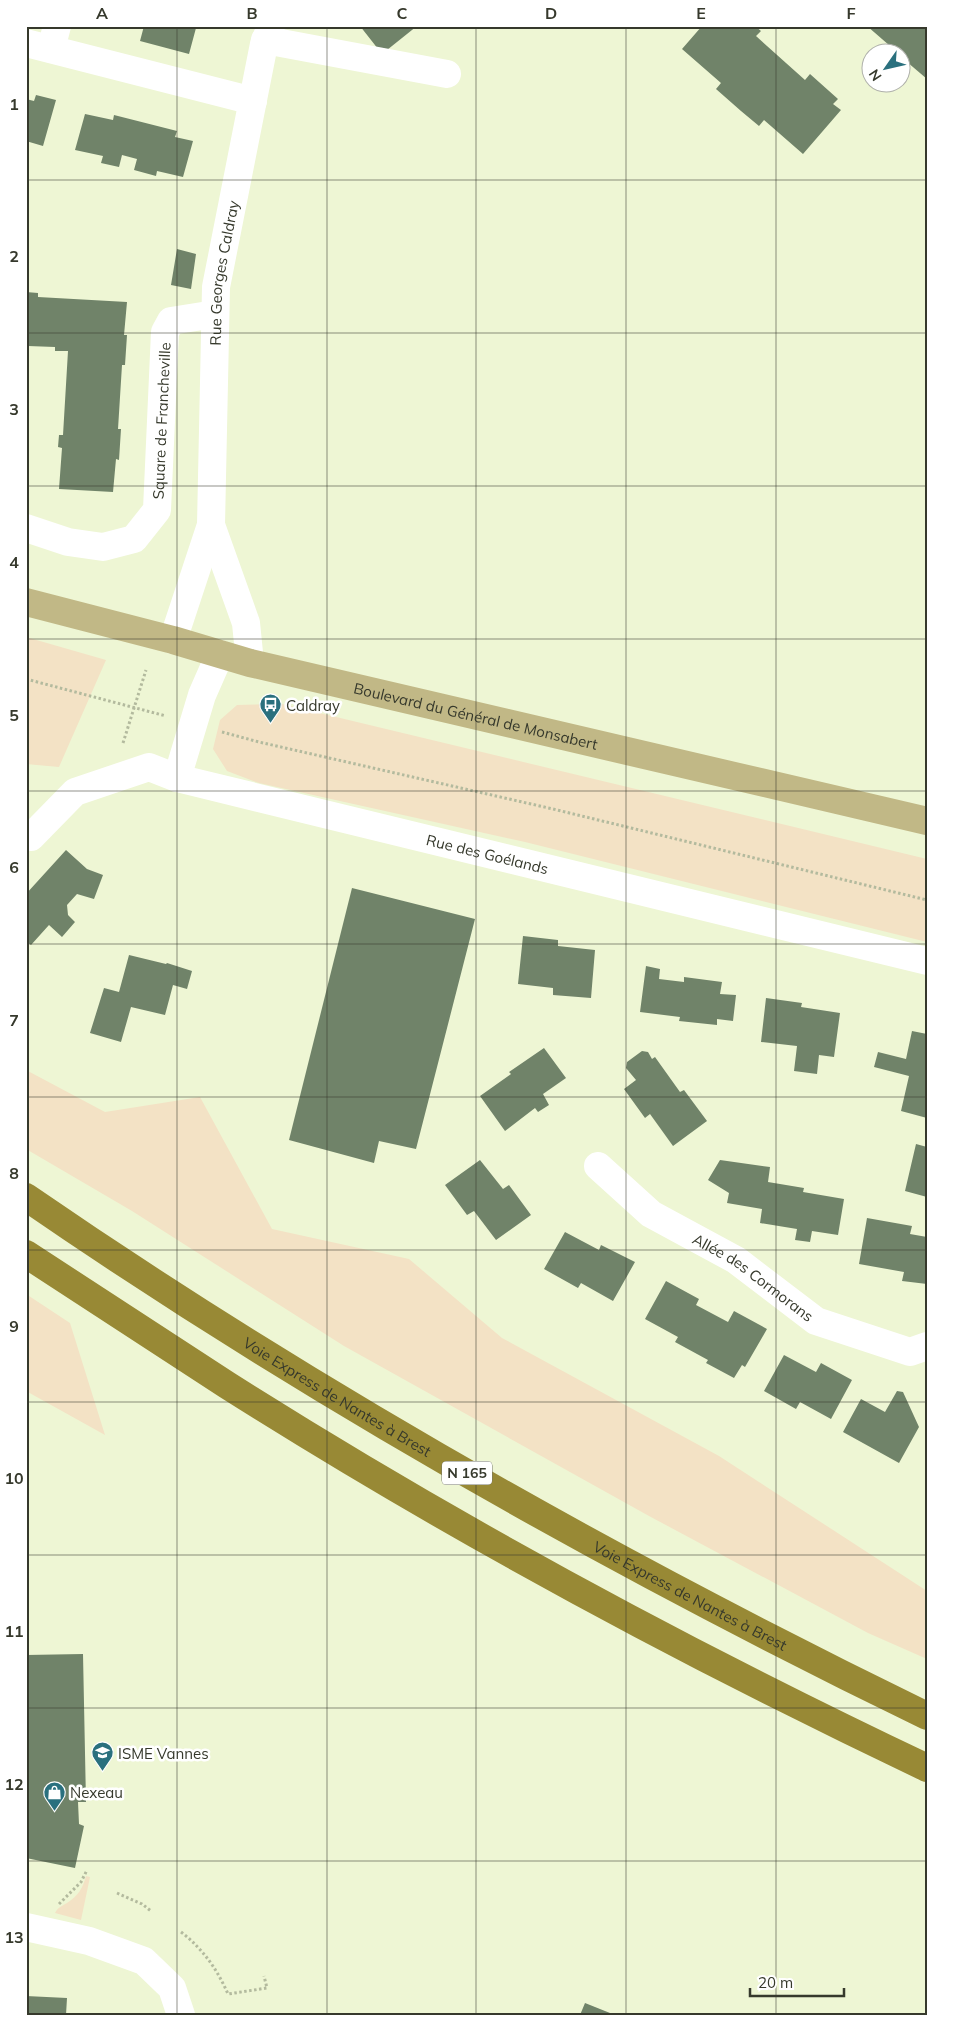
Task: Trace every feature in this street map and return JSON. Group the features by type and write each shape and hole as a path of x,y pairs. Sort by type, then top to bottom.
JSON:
{"highway":[{"name":"Voie Express de Nantes à Brest","path":"26,1197 251,1344 534,1512 711,1608 927,1716"},
{"path":"26,1254 228,1386 423,1503 652,1630 752,1682 927,1768"}],"main road":[{"name":"Boulevard du Général de Monsabert","path":"26,602 173,640 250,663 927,821"}],"street":[{"path":"268,33 446,74"},
{"name":"Rue Georges Caldray","path":"173,640 211,525 216,287 268,33"},
{"path":"45,39 253,101"},
{"name":"Square de Francheville","path":"26,528 68,542 103,547 134,539 157,510 165,332 171,321 215,314"},
{"name":"Rue Georges Caldray","path":"211,525 246,623 250,663"},
{"path":"177,778 193,723 220,654"},
{"name":"Rue des Goélands","path":"31,837 75,792 149,767 177,778 927,960"},
{"name":"Allée des Cormorans","path":"598,1166 651,1214 736,1260 816,1321 910,1352 927,1346"},
{"path":"26,1927 89,1941 144,1961 172,1988 181,2015"}],"path":[{"path":"122,776 116,764 146,670"},
{"path":"26,679 259,742 562,811 927,900"},
{"path":"56,1907 81,1882 87,1870"},
{"path":"117,1893 142,1904 151,1911"},
{"path":"182,1932 206,1956 219,1974 228,1994 267,1988 264,1976"}],"shaded area":[{"path":"26,637 106,660 59,767 26,764"},
{"path":"282,704 927,859 927,942 525,842 259,783 227,771 213,749 220,720 237,705"},
{"path":"26,1070 105,1112 200,1097 272,1229 409,1259 502,1338 719,1456 927,1591 927,1659 868,1633 649,1516 344,1346 132,1211 26,1149"},
{"path":"26,1294 70,1323 105,1435 26,1391"},
{"path":"86,1876 90,1877 81,1920 55,1913 77,1895 82,1888"}],"building":[{"path":"144,26 196,28 189,54 140,41"},
{"path":"360,26 417,26 382,54"},
{"path":"702,26 755,26 761,31 756,36 805,80 810,74 838,99 833,104 841,110 803,154 764,120 759,126 741,111 716,89 721,83 682,49"},
{"path":"867,26 927,26 927,79 910,65 910,42 885,42"},
{"path":"36,95 56,100 43,146 26,141 26,99 34,101"},
{"path":"85,114 113,120 114,115 177,131 175,137 193,141 183,177 157,171 156,176 134,170 137,159 122,155 119,167 101,163 103,156 75,150"},
{"path":"177,249 196,254 191,289 171,285"},
{"path":"26,292 38,293 38,297 127,302 124,335 127,335 125,365 122,365 118,429 121,429 119,460 116,459 113,492 59,489 62,448 58,447 59,435 63,435 68,351 55,351 55,347 28,346 28,349 26,349"},
{"path":"66,850 87,869 103,875 94,899 77,894 67,905 68,915 75,922 62,937 49,925 31,945 26,941 26,894"},
{"path":"352,888 475,919 416,1149 379,1141 374,1163 289,1140"},
{"path":"523,936 558,940 558,946 595,950 591,998 553,995 553,988 518,984"},
{"path":"129,955 167,963 192,971 187,989 173,985 165,1015 131,1007 121,1042 90,1033 104,988 119,992"},
{"path":"646,966 660,969 659,979 684,982 684,977 722,982 720,994 736,995 733,1021 717,1019 717,1025 679,1021 680,1017 640,1012"},
{"path":"766,998 802,1003 801,1007 840,1013 834,1057 819,1055 817,1074 794,1071 797,1046 761,1042"},
{"path":"912,1031 927,1034 927,1118 901,1111 909,1076 874,1067 878,1052 906,1059"},
{"path":"544,1048 566,1078 543,1094 549,1105 538,1112 535,1108 505,1131 480,1096 511,1074 509,1072"},
{"path":"642,1051 648,1052 652,1059 655,1057 680,1092 684,1090 707,1121 673,1146 650,1114 645,1118 624,1089 636,1080 626,1068 627,1062"},
{"path":"916,1144 927,1147 927,1197 905,1191"},
{"path":"480,1160 503,1189 509,1185 531,1215 496,1240 474,1211 467,1215 445,1185"},
{"path":"720,1160 770,1167 768,1182 804,1188 803,1192 844,1199 838,1235 812,1231 810,1242 795,1240 797,1229 760,1223 762,1209 727,1203 729,1193 708,1180"},
{"path":"867,1218 912,1226 910,1234 927,1237 927,1284 902,1281 904,1272 859,1264"},
{"path":"565,1232 599,1250 601,1245 635,1262 613,1301 581,1283 578,1288 544,1269"},
{"path":"666,1281 699,1299 696,1305 728,1322 734,1311 767,1329 745,1367 742,1365 734,1378 706,1363 708,1360 675,1342 678,1337 645,1319"},
{"path":"784,1355 816,1372 821,1363 852,1380 831,1419 800,1402 796,1409 764,1391"},
{"path":"897,1391 903,1392 919,1427 899,1463 843,1432 861,1399 885,1412"},
{"name":"ISME Vannes","path":"83,1654 86,1802 78,1802 79,1824 84,1826 75,1868 26,1858 26,1655"},
{"path":"26,1996 67,1998 66,2015 26,2015"},
{"path":"585,2003 615,2015 580,2015"}],"place":[{"name":"Caldray","path":"270,724"},
{"name":"ISME Vannes","path":"102,1772"},
{"name":"Nexeau","path":"54,1811"}]}
